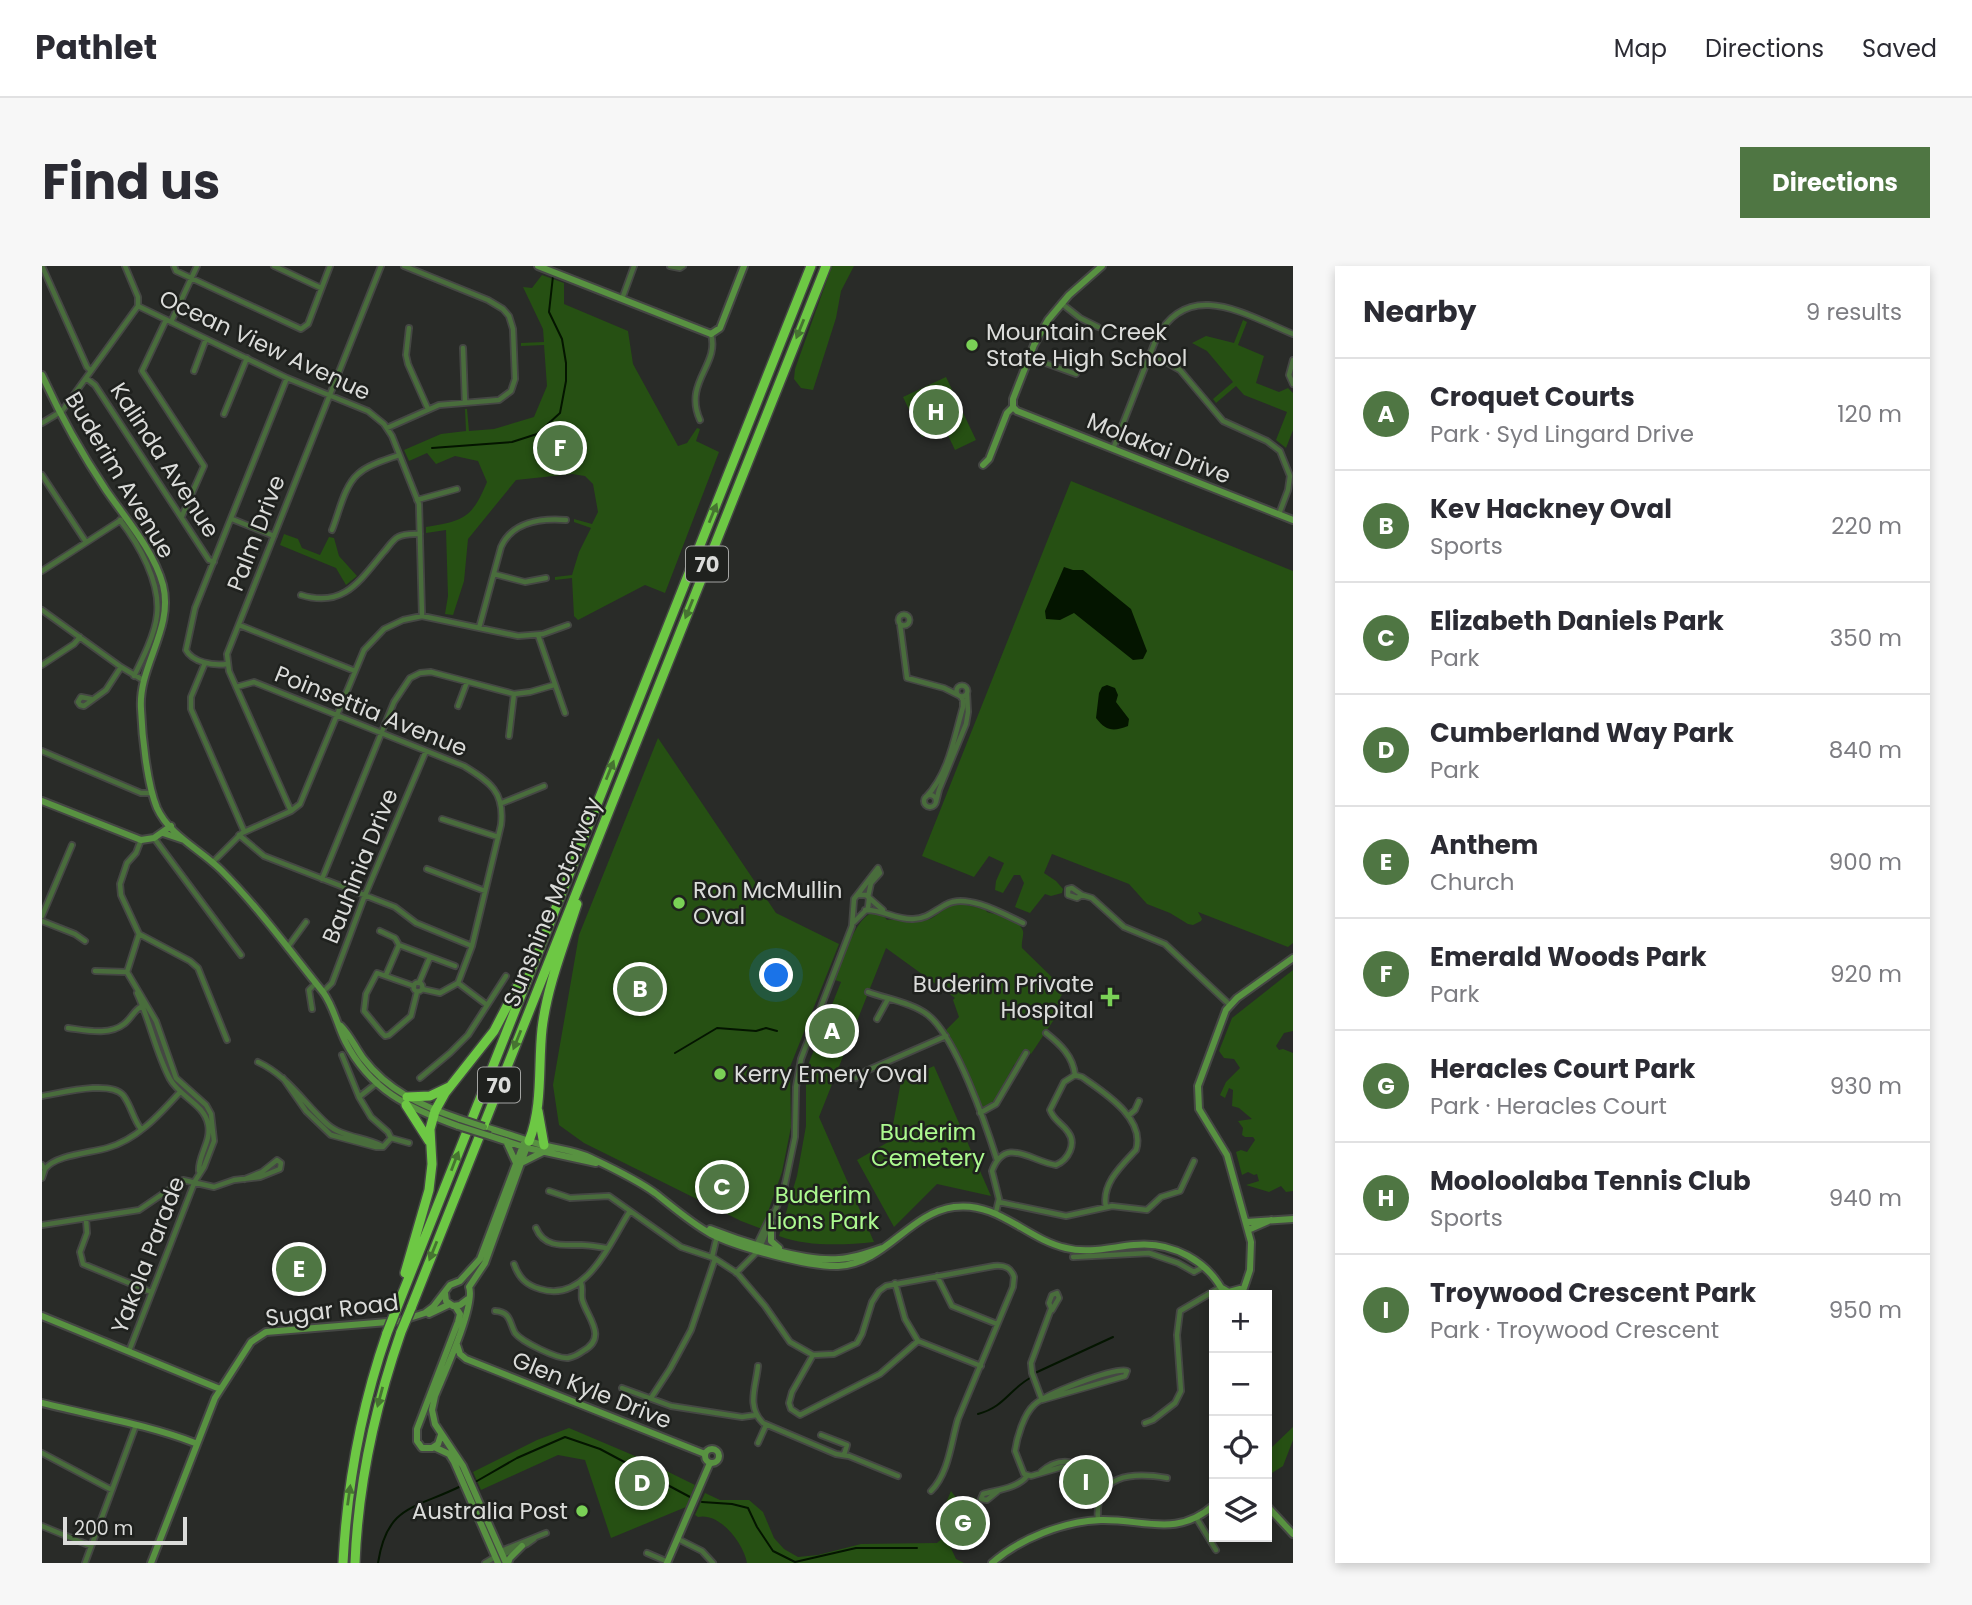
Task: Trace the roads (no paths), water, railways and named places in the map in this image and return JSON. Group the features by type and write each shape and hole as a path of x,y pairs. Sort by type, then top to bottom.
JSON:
{"highway":[{"name":"Sunshine Motorway","path":"343,1563 356,1447 371,1384 387,1334 811,266"},
{"name":"Sunshine Motorway","path":"355,1563 361,1494 369,1444 384,1383 401,1332 413,1312 588,863 826,266"},
{"path":"526,1144 537,1109 542,1029 547,1003 589,872 588,863"},
{"path":"403,1292 402,1282 429,1190 434,1114 450,1087 500,1022 551,910 558,902"},
{"path":"430,1143 407,1101 430,1096 450,1087"},
{"path":"537,1109 541,1115 543,1149"}],"main road":[{"path":"538,266 711,334 720,328 744,266"},
{"path":"983,465 989,459 1007,413 1013,407 1013,399 1040,331 1061,303 1102,266"},
{"name":"Buderim Avenue","path":"42,375 69,433 122,519 157,569 164,595 162,626 143,681 141,709 152,793 160,812 186,841 213,862 316,983 340,1024 379,1080 407,1101 434,1114 491,1133"},
{"name":"Molakai Drive","path":"1013,407 1017,411 1293,520"},
{"path":"42,802 141,840 154,838 171,826"},
{"path":"163,833 186,841"},
{"path":"1241,1290 1252,1257 1248,1230 1227,1155 1199,1109 1198,1086 1226,1010 1293,958"},
{"path":"491,1133 543,1149 591,1158 653,1192 717,1236 806,1263 836,1266 867,1259 925,1218 947,1208 976,1207 996,1212 1043,1239 1065,1248 1091,1250 1138,1244 1173,1249 1203,1268 1220,1290"},
{"path":"491,1133 506,1141 526,1144"},
{"path":"506,1141 519,1163"},
{"path":"499,1556 463,1466 435,1424 433,1404 467,1311 470,1287 485,1263 526,1144"},
{"path":"440,1433 440,1440 434,1447 427,1449 419,1445 416,1433 460,1314 446,1301 445,1293 450,1285 460,1281 480,1259 519,1163 543,1149"},
{"path":"1246,1222 1293,1219"},
{"path":"1248,1230 1271,1220"},
{"path":"771,1223 771,1241 776,1247 805,1256 836,1260 864,1255 887,1246"},
{"path":"700,1226 757,1248 787,1251"},
{"path":"460,1281 470,1287"},
{"name":"Sugar Road","path":"151,1563 195,1443 220,1389 251,1342 266,1332 400,1321 413,1312 433,1307 445,1293"},
{"path":"400,1321 415,1320 468,1299"},
{"path":"42,1316 220,1389"},
{"path":"458,1337 458,1351 466,1359"},
{"path":"449,1363 458,1358 466,1359"},
{"name":"Glen Kyle Drive","path":"466,1359 705,1454"},
{"path":"42,1403 136,1426 152,1427 195,1443"},
{"path":"420,1425 426,1422 435,1424"},
{"path":"434,1447 449,1454 454,1462 499,1556 507,1563 522,1546"},
{"path":"710,1450 717,1452 717,1461 710,1463 705,1459 705,1454 710,1450"},
{"path":"667,1562 710,1463"},
{"path":"992,1563 1008,1551 1061,1527 1098,1520 1176,1525 1197,1518 1209,1509"},
{"path":"1272,1511 1293,1534"}],"street":[{"path":"42,266 91,371"},
{"path":"42,423 63,410 138,306 137,294 124,266"},
{"path":"174,266 176,271 301,329 308,324 330,266"},
{"path":"181,517 204,466 142,370 197,266"},
{"path":"274,266 321,288"},
{"name":"Palm Drive","path":"227,664 228,653 381,266"},
{"path":"387,428 444,404 496,401 511,391 516,375 514,333 511,320 503,309 495,303 404,266"},
{"path":"622,299 634,266"},
{"path":"670,266 683,266"},
{"path":"1061,303 1080,318 1098,327"},
{"path":"1113,449 1150,353 1160,331 1170,318 1186,308 1221,305 1293,334"},
{"name":"Ocean View Avenue","path":"138,306 287,378 372,413 387,428 417,500 422,616"},
{"path":"410,328 406,355 408,364 428,409"},
{"path":"700,421 694,407 694,396 713,344 711,334"},
{"path":"194,371 206,339"},
{"path":"463,348 465,402"},
{"path":"1150,353 1180,370 1223,421 1267,441 1280,451 1290,476 1279,514"},
{"path":"1029,357 1076,374"},
{"path":"224,414 247,359"},
{"path":"1293,360 1289,369 1293,384"},
{"name":"Kalinda Avenue","path":"86,378 95,386 209,560 214,562"},
{"path":"287,378 195,608 186,650 190,656 205,663 227,664 291,811"},
{"path":"332,530 351,483 357,475 399,455"},
{"path":"42,475 86,542"},
{"path":"417,500 457,489"},
{"path":"42,570 122,519"},
{"name":"Buderim Avenue","path":"122,519 151,576 158,608 155,625 134,676"},
{"path":"232,519 274,537"},
{"path":"478,628 503,543 514,530 530,523 566,520"},
{"path":"301,595 316,599 343,594 357,584 396,538 405,534 420,534"},
{"path":"494,574 525,582 546,578"},
{"path":"42,610 143,681"},
{"path":"903,638 909,624 909,618 904,615 899,618 907,678 944,688 959,696 967,693"},
{"path":"213,862 242,833 298,807 364,650 378,633 396,622 422,616 510,635 538,635 568,625"},
{"path":"900,624 909,624"},
{"path":"239,625 355,671"},
{"path":"538,635 565,713"},
{"path":"42,665 80,637"},
{"path":"205,663 191,697 191,709 242,833 264,856 394,907 416,923 472,946"},
{"path":"91,699 106,690 121,667"},
{"path":"322,880 381,733 407,681 415,675 431,672 514,694 554,685"},
{"name":"Poinsettia Avenue","path":"236,687 253,682 426,751 476,773 493,787 502,803"},
{"path":"458,706 467,682"},
{"path":"944,688 965,686 968,712 966,724 936,802 929,807 925,803 926,797 939,781 946,765 963,707 963,700 956,691 958,687"},
{"path":"509,736 514,694"},
{"path":"42,751 141,793 152,793"},
{"name":"Bauhinia Drive","path":"323,992 332,983 365,895 426,751"},
{"path":"430,957 419,982 418,989 411,1016 395,1031 385,1036 363,1008 374,976 377,973 386,975 418,989 440,993 458,983 472,946 498,837 502,803 544,786"},
{"path":"926,797 933,796 936,802"},
{"path":"442,819 498,837"},
{"path":"154,838 241,955"},
{"path":"141,840 136,853 127,863 120,888 121,895 139,934 198,968 227,1040"},
{"path":"42,916 72,845"},
{"path":"427,869 485,891"},
{"path":"736,1273 757,1248 771,1223 786,1182 795,1137 796,1087 801,1059 852,926 870,905 870,886 879,871 855,897 852,926"},
{"path":"855,897 863,894 887,912 904,919 931,915 949,903 963,900 1024,922"},
{"path":"1082,895 1092,898 1124,927 1165,944 1230,1005"},
{"path":"853,905 857,910 887,912"},
{"path":"42,921 75,934 85,941"},
{"path":"287,948 306,922"},
{"path":"380,931 395,938 399,945 455,966"},
{"path":"95,971 127,972 139,934"},
{"path":"386,975 399,945"},
{"name":"Yakola Parade","path":"127,972 144,1005 170,1079 180,1092 203,1111 208,1122 209,1136 199,1164 199,1172"},
{"path":"420,1078 468,1035 506,976"},
{"path":"312,1009 309,990 316,983"},
{"path":"458,983 488,1005"},
{"path":"868,992 926,1014 946,1036 980,1113 997,1161"},
{"path":"877,1019 888,999"},
{"path":"68,1028 115,1030 125,1023 137,1008 144,1005"},
{"name":"Yakola Parade","path":"129,1351 195,1181 204,1167 214,1141 211,1114 206,1105 176,1078 156,1021 144,1005"},
{"path":"1046,1033 1064,1049 1075,1074 1112,1099 1128,1115 1137,1137 1137,1148 1108,1187 1106,1207"},
{"path":"856,1079 866,1071 946,1036"},
{"path":"980,1113 996,1103 1026,1053"},
{"path":"342,1055 359,1097 371,1116 391,1138 409,1143"},
{"path":"258,1062 283,1078 306,1111 331,1135 376,1147 383,1147 391,1138"},
{"path":"996,1212 999,1202 992,1176 997,1161 1003,1155 1014,1152 1052,1165 1063,1162 1070,1150 1071,1138 1050,1110 1064,1082 1075,1074"},
{"path":"359,1097 379,1080"},
{"path":"42,1096 100,1087 115,1089 122,1095 136,1123 142,1129"},
{"path":"42,1178 44,1167 54,1160 114,1146 142,1129 180,1092"},
{"path":"1128,1115 1135,1110 1139,1101"},
{"path":"42,1225 139,1210 183,1180 214,1187 262,1172 277,1160 281,1163 280,1168 269,1174 245,1179"},
{"path":"999,1202 1066,1216 1106,1207 1149,1209 1159,1199 1180,1191 1194,1161"},
{"path":"549,1191 570,1199 609,1196 682,1248 714,1258 736,1273 765,1306 787,1338 813,1355 836,1353 857,1343 874,1297 881,1289 895,1283 998,1265 1009,1268 1015,1280 958,1419 955,1438 942,1472 931,1491"},
{"path":"757,1248 777,1206"},
{"path":"514,1264 522,1279 538,1289 562,1291 581,1283 630,1211"},
{"path":"86,1219 87,1233 80,1252 83,1264 151,1292"},
{"path":"536,1228 541,1237 557,1245 606,1248"},
{"path":"651,1398 691,1330 714,1258 717,1236"},
{"path":"1073,1257 1149,1253 1170,1259 1194,1272 1203,1268"},
{"path":"937,1276 952,1306 997,1324"},
{"path":"495,1311 501,1311 509,1317 515,1332 522,1339 557,1356 570,1357 588,1348 595,1332 594,1323 582,1299 581,1283"},
{"path":"895,1283 905,1320 918,1341 981,1366"},
{"path":"1145,1423 1175,1403 1181,1391 1177,1335 1180,1311 1209,1298"},
{"path":"1042,1400 1032,1374 1031,1363 1051,1309"},
{"path":"813,1355 790,1399 791,1409 797,1414 804,1414 880,1374 918,1341"},
{"path":"758,1366 752,1399 756,1415 766,1425 898,1476"},
{"path":"1025,1475 1016,1457 1016,1446 1029,1412 1042,1400 1049,1394 1112,1372 1124,1369 1128,1372 1125,1376 1042,1400"},
{"path":"622,1388 671,1406 742,1417 756,1415"},
{"path":"758,1443 766,1425"},
{"path":"85,1563 136,1426"},
{"path":"821,1435 847,1446 844,1455"},
{"path":"42,1453 112,1490"},
{"path":"998,1491 1017,1483 1025,1475 1041,1472 1050,1465 1063,1462 1078,1463 1108,1484"},
{"path":"1098,1520 1099,1499 1108,1484 1119,1477 1167,1478"},
{"path":"1197,1518 1216,1550"},
{"path":"42,1526 91,1546"},
{"path":"485,1563 546,1533"},
{"path":"499,1556 534,1538"},
{"path":"678,1539 702,1551 713,1563"},
{"path":"647,1553 667,1562"}],"waterway":[{"path":"432,448 512,442 537,434 560,413 566,381 566,363 562,339 549,312 553,276"},
{"path":"675,1053 717,1028 756,1031 766,1028 777,1031"},
{"path":"1035,1373 1113,1337"},
{"path":"978,1414 1000,1403 1030,1378"},
{"path":"477,1481 517,1458 565,1437 600,1449 690,1497"},
{"path":"378,1563 382,1544 396,1519 416,1505 459,1487"},
{"path":"702,1502 748,1508 773,1551 795,1562 856,1548 917,1548"}],"place":[{"name":"Mountain Creek State High School","path":"972,345"},
{"name":"Mooloolaba Tennis Club","path":"936,412"},
{"name":"Emerald Woods Park","path":"560,448"},
{"name":"Ron McMullin Oval","path":"679,903"},
{"name":"Kev Hackney Oval","path":"640,989"},
{"name":"Buderim Private Hospital","path":"1110,997"},
{"name":"Croquet Courts","path":"832,1031"},
{"name":"Kerry Emery Oval","path":"720,1074"},
{"name":"Elizabeth Daniels Park","path":"722,1187"},
{"name":"Anthem","path":"299,1269"},
{"name":"Troywood Crescent Park","path":"1086,1482"},
{"name":"Cumberland Way Park","path":"642,1483"},
{"name":"Australia Post","path":"582,1511"},
{"name":"Heracles Court Park","path":"963,1523"}],"park label":[{"name":"Buderim Cemetery","path":"928,1145"},
{"name":"Buderim Lions Park","path":"823,1208"}]}
